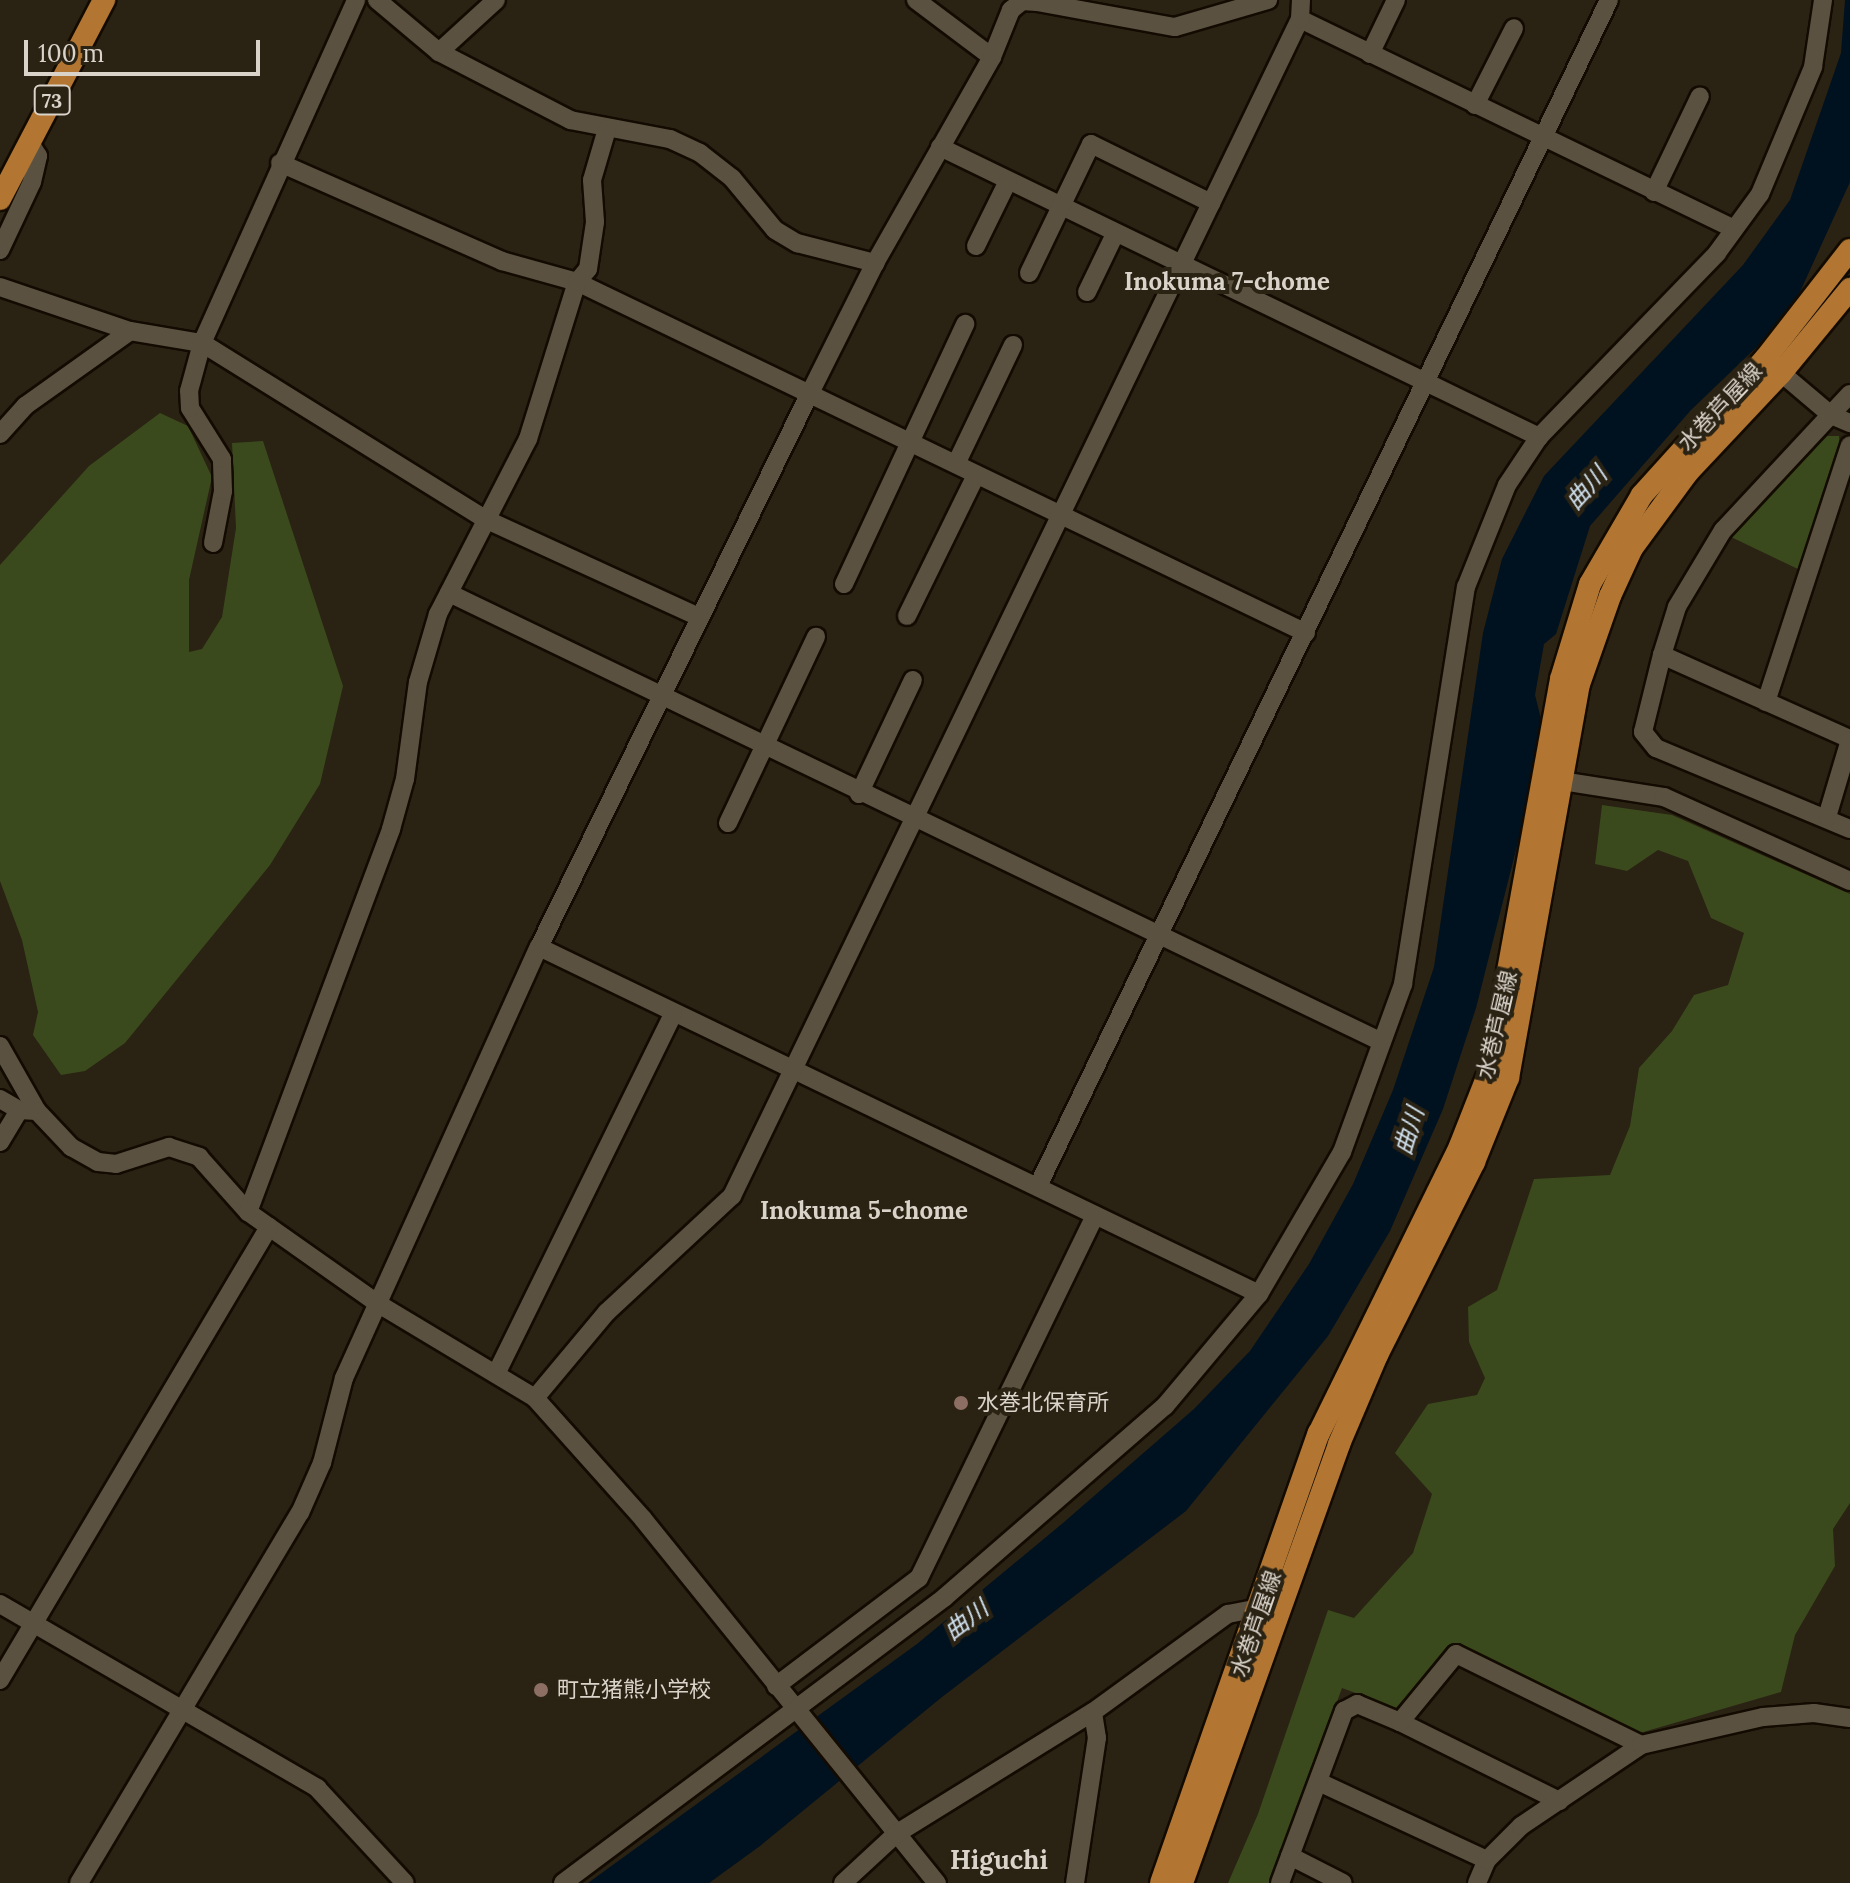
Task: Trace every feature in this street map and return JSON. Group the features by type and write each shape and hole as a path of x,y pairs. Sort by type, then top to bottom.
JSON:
{"main road":[{"name":"73","path":"0,199 104,0"},
{"name":"水巻芦屋線","path":"1773,366 1850,250"},
{"name":"水巻芦屋線","path":"1182,1883 1272,1606 1319,1433 1460,1146 1490,1070 1553,779 1567,650 1590,584 1642,495 1850,289"},
{"name":"水巻芦屋線","path":"1161,1883 1272,1606"}],"street":[{"path":"213,543 223,491 222,459 190,408 189,391 202,343 280,163 356,0"},
{"path":"377,0 439,52 570,120 670,139 700,153 732,178 775,230 797,243 875,263"},
{"path":"439,52 496,0"},
{"path":"79,1883 300,1513 322,1463 344,1378 539,947 875,263 992,57 1011,10 1029,1 1175,27 1268,0"},
{"path":"535,1398 607,1312 732,1196 1300,19 1301,0"},
{"path":"1370,54 1396,0"},
{"path":"1038,1186 1609,0"},
{"path":"563,1883 945,1597 1165,1406 1259,1294 1342,1152 1403,984 1466,587 1507,485 1539,437 1734,229 1760,194 1799,108 1813,67 1823,0"},
{"path":"922,2 992,57"},
{"path":"1300,19 1734,229"},
{"path":"1475,105 1514,28"},
{"path":"1654,192 1700,96"},
{"path":"248,1212 391,829 405,779 418,682 449,593 528,439 577,282 588,269 595,222 592,180 607,129"},
{"path":"0,250 32,182 38,156 30,143"},
{"path":"1029,273 1091,144 1211,203"},
{"path":"940,147 1425,385 1539,437"},
{"path":"280,163 502,261 577,282 1306,633"},
{"path":"976,246 1008,181"},
{"path":"1087,292 1115,234"},
{"path":"0,287 130,331 202,343 485,519 699,617"},
{"path":"844,584 965,324"},
{"path":"0,434 25,406 130,331"},
{"path":"956,464 1013,345"},
{"path":"1773,366 1831,415 1850,423"},
{"path":"1850,394 1723,530 1677,607 1643,732 1656,748 1850,829"},
{"path":"1766,702 1850,445"},
{"path":"907,616 976,475"},
{"path":"449,593 859,794 1382,1042"},
{"path":"728,823 816,637"},
{"path":"1662,655 1850,740 1827,817"},
{"path":"859,794 913,680"},
{"path":"1553,779 1664,797 1850,881"},
{"path":"539,947 1259,1294"},
{"path":"496,1374 673,1014"},
{"path":"0,1046 28,1111"},
{"path":"0,1099 28,1111 71,1147 98,1162 116,1164 169,1147 199,1157 248,1212 377,1303 535,1398 643,1519 937,1883"},
{"path":"0,1142 28,1111"},
{"path":"776,1686 919,1578 1095,1215"},
{"path":"0,1680 269,1227"},
{"path":"0,1604 317,1788 405,1883"},
{"path":"843,1883 896,1834 1093,1712 1228,1614 1272,1606"},
{"path":"1400,1722 1456,1654 1641,1745"},
{"path":"1280,1883 1321,1783 1344,1711 1357,1704 1559,1801"},
{"path":"1075,1883 1097,1738 1093,1712"},
{"path":"1477,1883 1487,1860 1521,1826 1641,1745 1763,1717 1814,1713 1850,1718"},
{"path":"1321,1783 1487,1860"},
{"path":"1290,1856 1343,1883"}],"green space":[{"path":"160,413 188,426 212,477 189,580 189,652 202,649 222,617 236,528 232,443 263,441 343,686 320,784 270,865 125,1043 85,1071 61,1075 33,1035 38,1012 22,940 0,881 0,565 89,466"},
{"path":"1827,436 1839,436 1840,449 1800,570 1731,537 1763,497"},
{"path":"1602,805 1672,815 1850,894 1850,1503 1833,1529 1835,1566 1795,1635 1781,1692 1640,1733 1454,1643 1396,1708 1342,1688 1271,1883 1228,1883 1258,1814 1328,1610 1354,1618 1413,1553 1432,1494 1395,1453 1428,1404 1477,1395 1485,1378 1469,1342 1468,1307 1497,1290 1534,1179 1610,1175 1630,1126 1639,1068 1672,1031 1694,995 1728,985 1744,933 1711,918 1688,861 1658,850 1627,871 1595,864"}],"water":[{"name":"曲川","path":"1845,0 1850,0 1850,182 1789,316 1691,410 1590,526 1556,634 1544,644 1535,695 1545,735 1476,1008 1443,1109 1390,1231 1328,1336 1186,1511 942,1697 760,1846 709,1883 588,1883 917,1644 1063,1523 1194,1409 1250,1351 1309,1264 1353,1184 1393,1090 1434,967 1483,633 1502,559 1544,476 1743,265 1790,200 1841,53"}],"place":[{"name":"水巻北保育所","path":"961,1403"},
{"name":"町立猪熊小学校","path":"541,1690"}],"district":[{"name":"Inokuma 7-chome","path":"1227,282"},
{"name":"Inokuma 5-chome","path":"864,1211"},
{"name":"Higuchi","path":"999,1860"}]}
